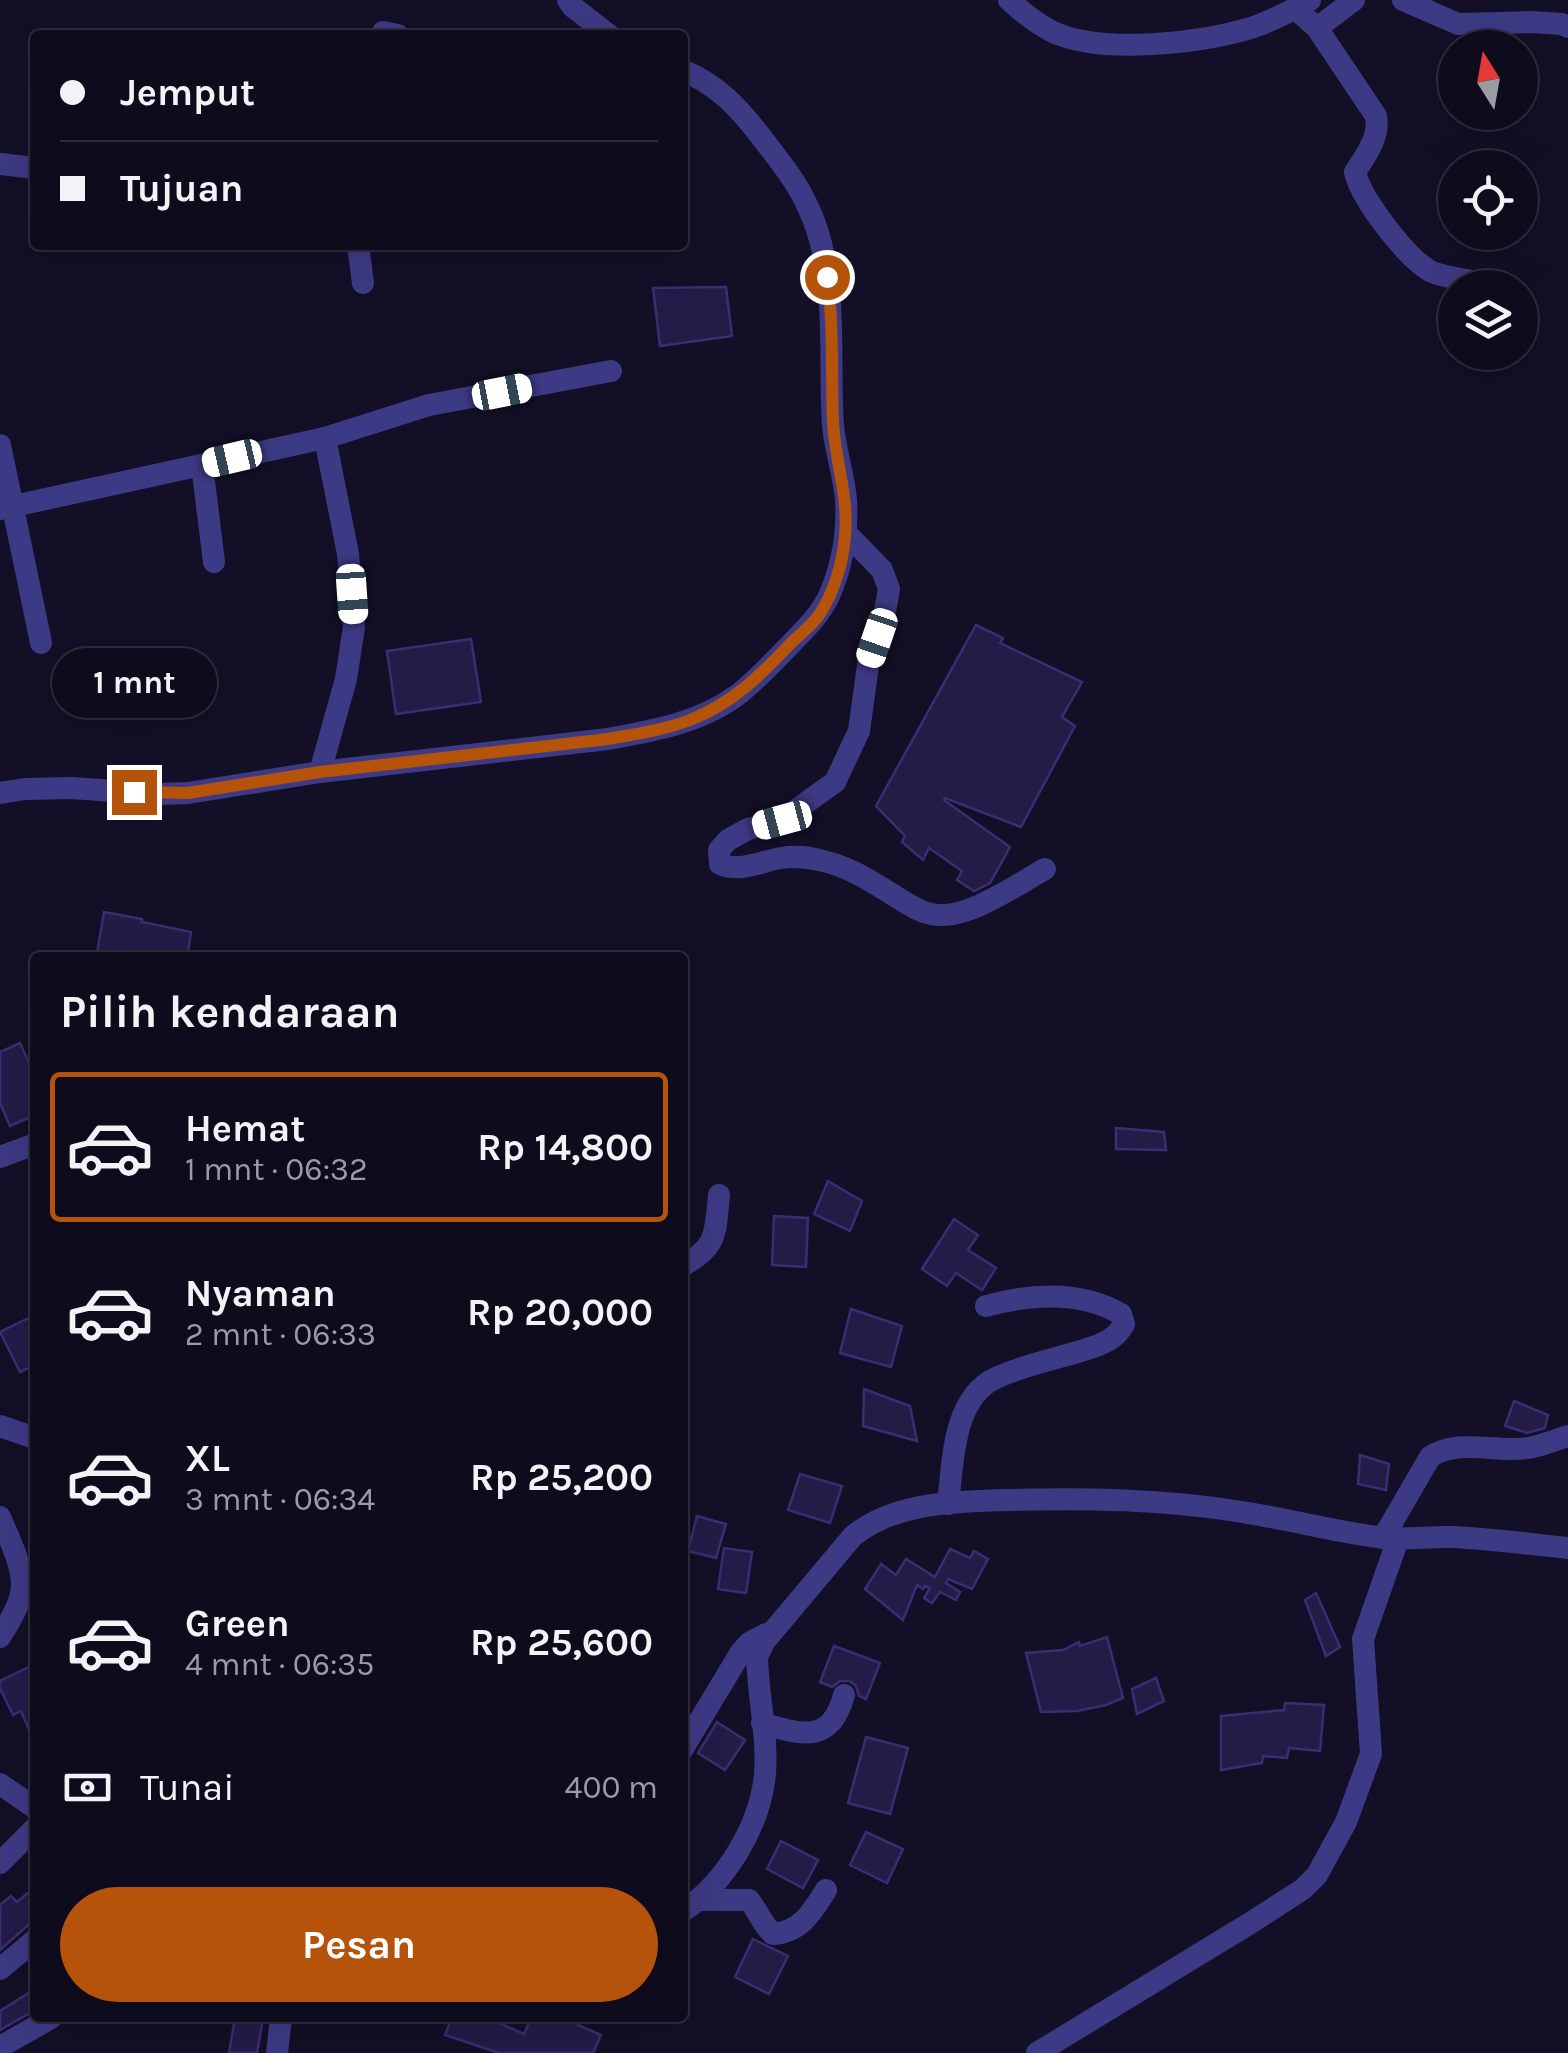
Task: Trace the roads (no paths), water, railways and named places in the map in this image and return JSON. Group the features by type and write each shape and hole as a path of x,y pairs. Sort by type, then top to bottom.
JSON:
{"street":[{"path":"568,0 603,30"},
{"path":"1009,0 1022,13 1054,32 1086,41 1122,44 1225,34 1255,26 1303,4 1376,116 1378,128 1356,172 1358,186 1407,253 1438,274"},
{"path":"1317,28 1354,0"},
{"path":"1403,0 1458,24 1531,22 1568,27"},
{"path":"0,793 72,788 188,793 320,772 652,731 692,720 734,698 818,615 841,564 846,534 846,500 833,427 831,304 823,250 809,208 779,160 740,110 708,83 688,73"},
{"path":"0,164 30,167"},
{"path":"359,250 363,283"},
{"path":"6,508 325,438 429,405 611,372"},
{"path":"320,772 346,679 354,626 348,554 325,438"},
{"path":"0,445 6,508 41,643"},
{"path":"202,466 214,562"},
{"path":"846,534 882,570 888,590 884,617 870,658 859,730 835,782 782,820 748,829 728,840 719,850 720,864 739,868 786,857 822,860 859,874 918,910 942,915 976,906 1045,870"},
{"path":"0,1156 30,1146"},
{"path":"688,1263 710,1246 716,1230 719,1195"},
{"path":"948,1504 957,1437 977,1392 992,1379 1108,1342 1124,1324 1121,1314 1085,1300 1042,1296 986,1306"},
{"path":"0,1426 30,1434"},
{"path":"1383,1538 1430,1457 1440,1450 1528,1448 1568,1436"},
{"path":"691,1906 725,1872 748,1834 758,1805 764,1774 757,1657 770,1634 853,1536 868,1524 909,1509 968,1501 1086,1498 1154,1501 1242,1512 1398,1539 1363,1640 1371,1754 1328,1859 1303,1888 1037,2053"},
{"path":"0,1517 17,1562 22,1590 0,1637"},
{"path":"1383,1538 1452,1537 1568,1548"},
{"path":"688,1740 742,1652 749,1643 770,1634"},
{"path":"762,1723 797,1734 815,1732 830,1725 844,1696"},
{"path":"0,1784 30,1805"},
{"path":"0,1862 30,1833"},
{"path":"691,1906 749,1900 764,1926 773,1934 785,1933 804,1924 826,1890"},
{"path":"0,1968 30,1944"},
{"path":"0,2047 44,2022"},
{"path":"277,2053 280,2022"}]}
